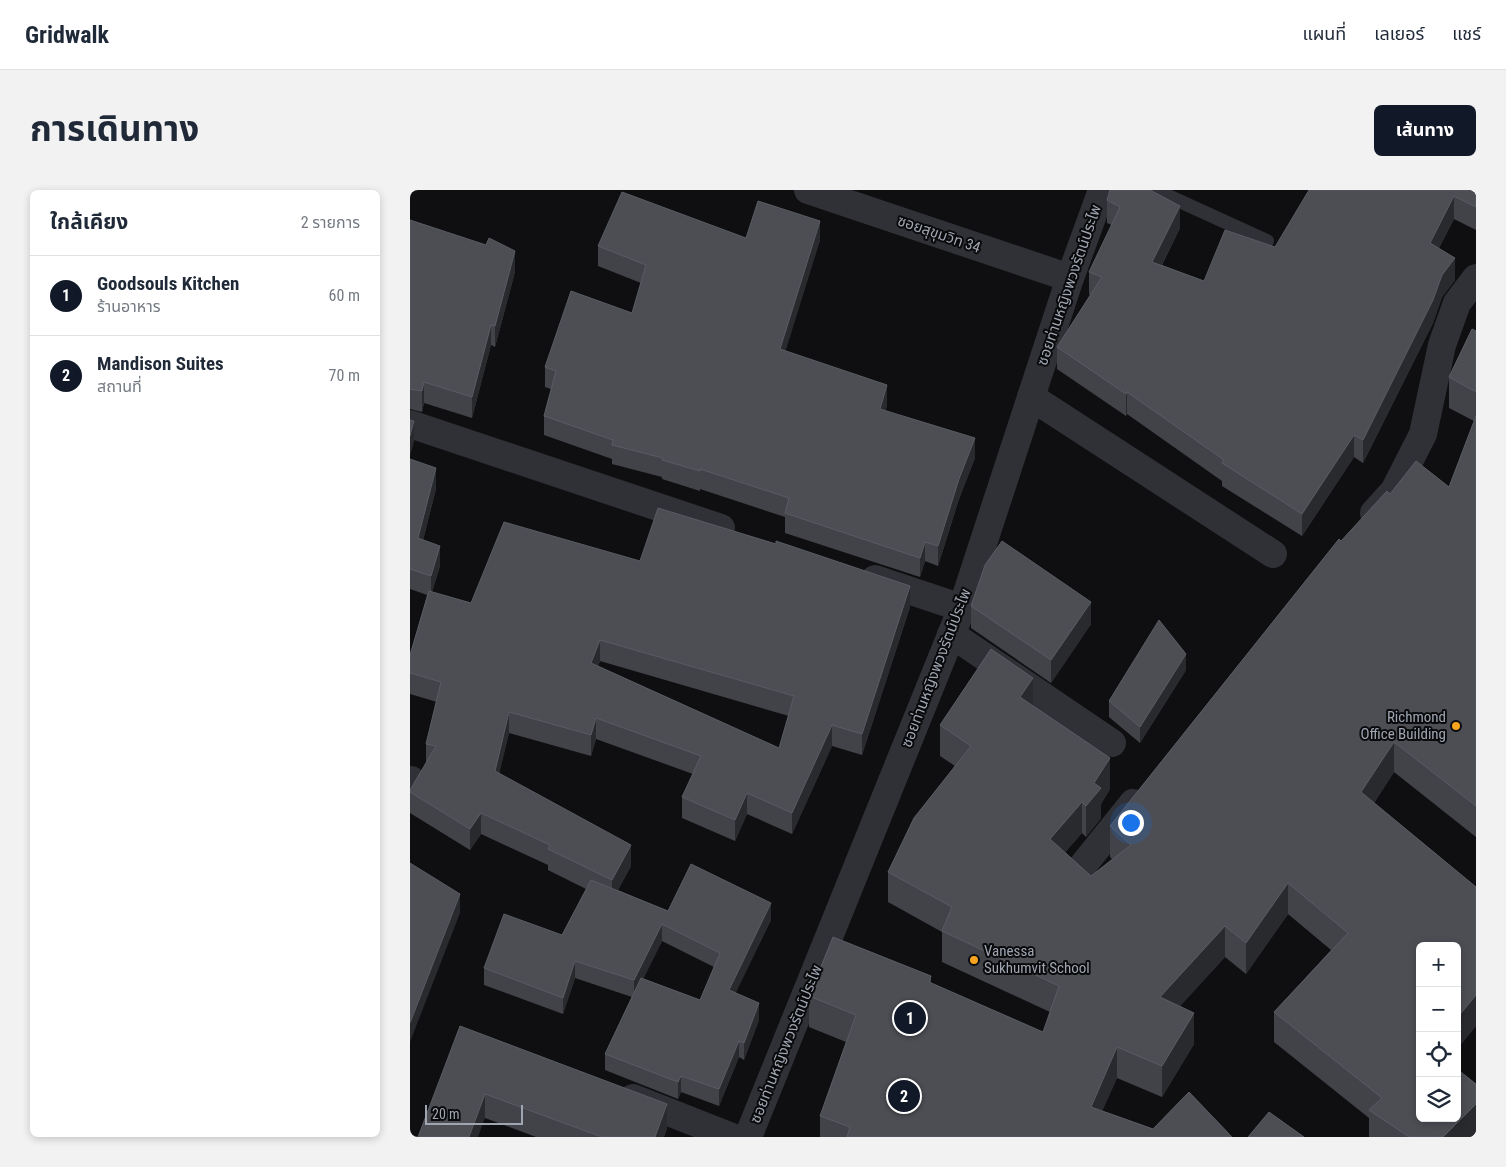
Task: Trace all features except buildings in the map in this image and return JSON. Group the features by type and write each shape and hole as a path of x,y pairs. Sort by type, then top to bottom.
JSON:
{"street":[{"name":"ซอยสุขุมวิท 34","path":"808,190 1070,278"},
{"name":"ซอยท่านหญิงพวงรัตน์ประไพ","path":"748,1137 962,608 1070,278 1102,190"},
{"path":"1355,532 1362,527 1394,491 1423,434 1442,345 1457,303 1476,278"},
{"path":"1031,397 1273,554"},
{"path":"410,424 747,536"},
{"path":"849,570 962,608"},
{"path":"951,634 1112,743"},
{"path":"1080,869 1149,784"},
{"path":"614,1090 732,1137"}],"lane":[{"path":"1155,190 1267,241"}],"place":[{"name":"Richmond Office Building","path":"1456,726"},
{"name":"Vanessa Sukhumvit School","path":"974,960"},
{"name":"Goodsouls Kitchen","path":"910,1018"},
{"name":"Mandison Suites","path":"904,1096"}]}
